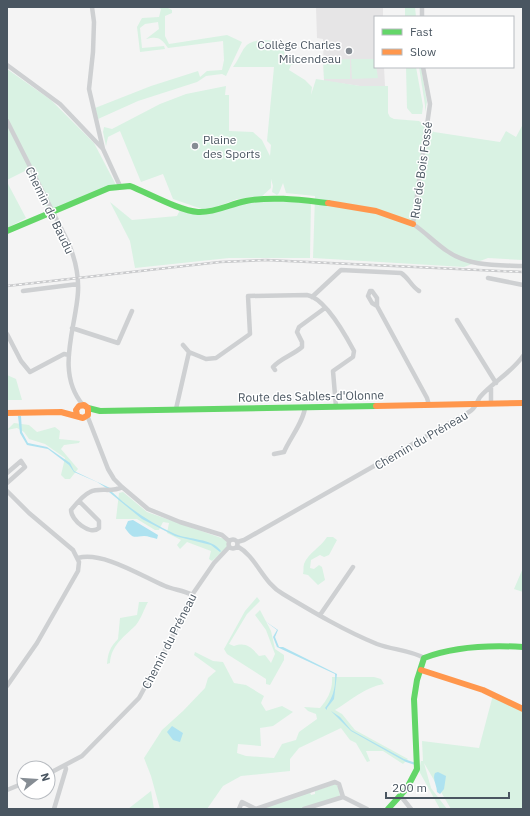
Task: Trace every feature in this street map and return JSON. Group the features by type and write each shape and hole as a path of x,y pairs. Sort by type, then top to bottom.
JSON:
{"street":[{"path":"92,7 94,22 93,52 89,89 103,149 120,186"},
{"path":"7,65 60,104 103,149"},
{"name":"Rue de Bois Fossé","path":"423,68 430,104 413,224 448,252 462,259 475,263 523,266"},
{"name":"Chemin de Baudu","path":"7,121 73,253 78,284 69,354 70,375 81,407"},
{"path":"7,231 39,216 120,186 130,186 171,204 198,212 210,211 246,201 286,198 360,207 413,224"},
{"path":"312,296 335,275 344,270 401,273 406,276 414,288 419,291"},
{"path":"488,278 523,285"},
{"path":"23,291 78,284"},
{"path":"183,345 189,352 206,359 216,358 250,334 248,296 312,296 335,318 354,351 353,357 333,371 336,407"},
{"path":"377,306 427,398 429,405"},
{"path":"275,370 273,367 279,360 292,355 302,347 302,342 297,332 299,327 326,308"},
{"path":"72,328 118,343 132,311"},
{"path":"457,320 496,384"},
{"path":"7,334 21,361 30,372 64,354 69,354"},
{"path":"176,409 189,352"},
{"name":"Chemin du Préneau","path":"56,770 65,766 90,748 139,698 171,639 192,595 214,563 229,547 233,549 237,544 339,488 469,412 477,404 481,396 513,368 523,356"},
{"path":"491,388 491,403"},
{"name":"Route des Sables-d'Olonne","path":"62,412 81,407 100,411 523,403"},
{"path":"81,407 84,416 91,426 111,475 122,487 148,509 180,522 222,535 230,541 234,540 249,554 272,586 281,593 320,615 373,642 424,658 442,652 490,647 523,647"},
{"path":"81,407 84,416"},
{"path":"274,454 284,452 290,437 302,420 305,407"},
{"name":"Route des Sables-d'Olonne","path":"7,413 62,412 84,416 100,411"},
{"path":"7,474 21,461 26,466 7,483"},
{"path":"79,501 99,521 99,528 96,531 92,532 86,529 72,515 71,510 79,501 90,492 106,491 122,487"},
{"path":"7,491 29,512 70,546 78,558 78,572 37,643 7,686"},
{"path":"229,547 230,541"},
{"path":"78,558 88,557 101,560 138,573 172,589 192,595"},
{"path":"320,615 353,567"},
{"path":"388,809 410,783 417,769 414,699 424,658"},
{"path":"420,670 483,690 523,710"},
{"path":"54,809 66,769 65,766"},
{"path":"239,809 242,802 256,809 335,782 339,784 343,797"},
{"path":"400,795 411,809"},
{"path":"304,809 343,797 367,809"}],"shaded area":[{"name":"Collège Charles Milcendeau","path":"316,7 383,7 383,16 374,16 374,68 384,68 385,86 360,86 324,81 323,39 317,38"}],"green space":[{"path":"158,7 166,7 172,10 172,13 165,16 165,36 169,44 227,35 242,42 226,76 222,74 206,76 197,82 138,101 98,119 95,108 151,86 198,71 200,77 207,71 222,70 224,60 223,41 168,48 159,39 146,39 159,29 158,22 145,24 140,28 142,48 164,46 165,49 140,52 137,27 142,18 159,17 161,9"},
{"path":"405,7 415,7 416,16 405,16"},
{"path":"264,40 276,41 284,47 285,62 291,61 296,64 291,65 289,70 305,80 312,87 311,95 316,79 360,86 388,86 388,113 390,117 394,119 419,121 434,132 500,142 506,131 516,137 523,124 523,260 488,258 464,267 313,258 315,196 286,193 283,183 277,195 272,192 273,186 271,179 271,188 260,198 237,199 211,209 202,209 173,199 163,174 141,182 120,131 108,137 106,146 103,132 104,127 112,129 160,104 186,94 226,86 225,95 229,95 229,131 253,132 262,140 270,156 271,145 267,141 274,67 233,67 247,45 251,42"},
{"path":"350,59 350,79 324,79 323,60"},
{"path":"351,59 374,59 374,68 376,68 378,78 352,79"},
{"path":"406,68 416,68 423,106 422,114 412,114 407,108"},
{"path":"419,68 421,68 427,102 425,112"},
{"path":"7,69 51,100 94,143 116,185 55,209 47,209 27,170 7,180"},
{"path":"7,182 26,218 7,228"},
{"path":"279,200 311,202 310,258 229,258 135,268 130,241 110,202 132,220 177,216 180,210 192,213 236,204"},
{"path":"7,375 16,379 22,400 7,400"},
{"path":"14,423 29,425 37,432 55,427 60,431 59,439 80,441 79,443 64,445 61,449 78,469 70,479 65,479 61,475 65,458 45,444 29,439 24,432 17,428 7,430"},
{"path":"123,492 147,512 230,541 231,544 212,561 209,559 211,551 187,542 180,549 177,545 181,540 167,533 169,523 163,522 159,530 155,530 137,519 116,519 119,493"},
{"path":"327,537 333,537 337,540 329,555 324,557 320,555 311,560 310,568 314,569 319,565 322,567 325,580 318,585 308,575 303,574 304,565 308,557"},
{"path":"523,568 523,592 514,589"},
{"path":"257,597 260,601 247,614 229,644 234,646 248,646 259,656 265,655 271,663 275,654 266,630 255,615 260,610 271,631 275,649 284,655 284,660 270,685 266,684 266,679 227,654 224,649 245,611"},
{"path":"139,602 148,602 138,623 116,646 110,663 107,664 110,650 118,639 120,618 137,615"},
{"path":"195,652 213,661 223,662 234,683 246,685 264,696 261,703 266,711 282,706 293,712 273,726 260,728 261,746 238,744 237,753 246,756 274,758 282,744 296,740 299,732 317,719 316,714 308,711 304,707 320,708 329,694 332,686 332,677 374,677 381,679 384,684 364,691 335,710 342,714 355,730 408,759 403,764 383,751 366,751 370,761 367,762 356,743 350,740 341,728 299,748 290,759 290,771 241,776 223,786 207,809 160,809 151,776 144,758 162,730 205,688 208,678 216,671 194,655"},
{"path":"493,695 523,712 523,809 451,809 424,763 431,788 447,809 440,809 419,771 421,761 423,761 422,741 479,748"},
{"path":"335,784 338,786 340,796 300,809 261,809 310,792 311,795 315,794 315,791"},
{"path":"151,791 154,809 128,809"}],"water":[{"path":"18,416 21,416 22,432 28,443 47,447 70,463 74,471 110,488 108,489 97,482 74,472 69,465 48,449 27,445 20,433"},
{"path":"109,492 112,492 142,516 175,534 206,541 221,551 220,552 211,545 175,536 142,519"},
{"path":"133,520 158,535 157,539 146,536 132,536 125,528 128,521"},
{"path":"265,621 278,630 275,637 279,647 283,647 337,674 334,699 327,710 325,708 332,696 335,683 335,674 277,647 273,637 277,630"},
{"path":"331,711 340,717 351,730 404,759 416,763 415,765 406,762 351,731"},
{"path":"172,726 183,733 180,742 173,740 167,732"},
{"path":"438,772 446,776 444,789 440,794 437,792 434,778 435,773"}],"railway":[{"path":"7,286 220,262 266,260 523,272"}],"traffic: fast":[{"path":"7,231 109,188 130,186 173,205 198,212 216,210 240,202 266,199 287,199 328,203"},
{"path":"88,408 100,411 376,406"},
{"path":"388,809 407,788 417,769 414,699 417,680 424,658 448,651 473,647 523,647"}],"traffic: slow":[{"path":"328,203 376,211 413,224"},
{"path":"376,406 523,403"},
{"path":"7,413 61,412 83,418 88,415 88,408 84,405 79,406 76,410 77,415"},
{"path":"421,670 483,690 523,709"}],"place":[{"name":"Collège Charles Milcendeau","path":"349,51"},
{"name":"Plaine des Sports","path":"195,146"}]}
